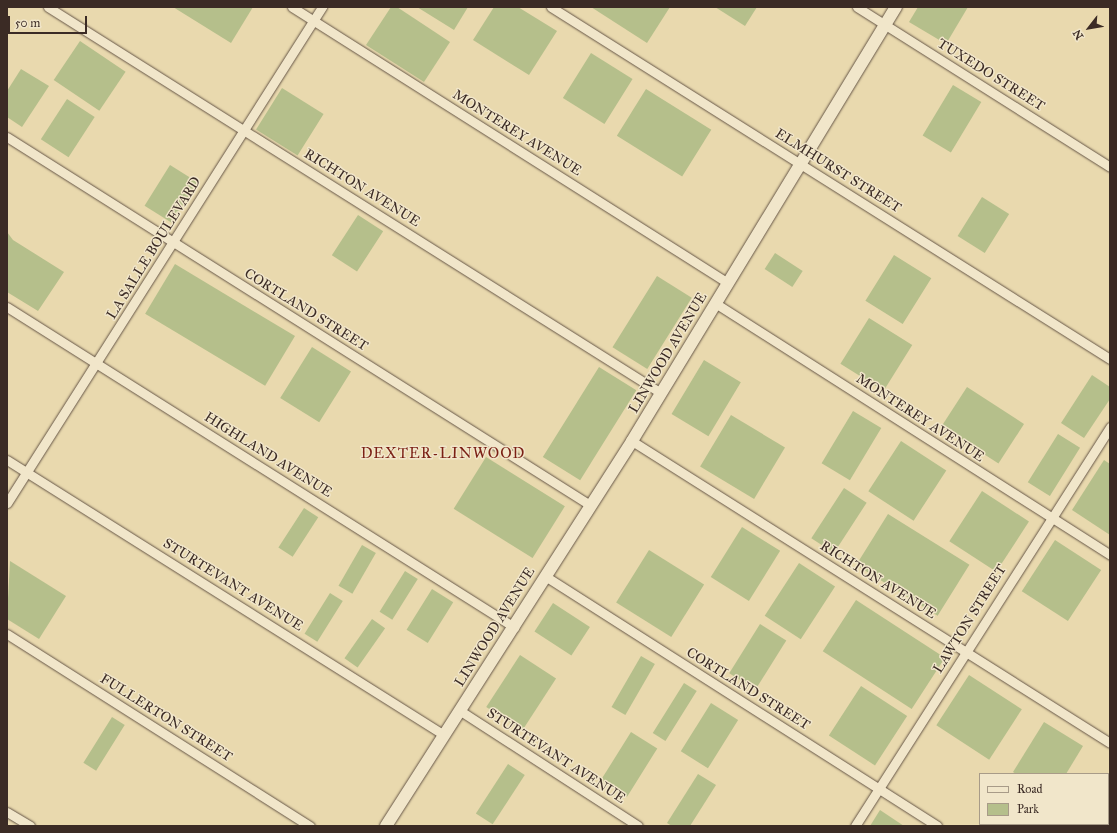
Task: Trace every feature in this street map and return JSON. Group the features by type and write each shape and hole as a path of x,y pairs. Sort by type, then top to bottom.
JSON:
{"street":[{"name":"RICHTON AVENUE","path":"48,7 661,393"},
{"name":"MONTEREY AVENUE","path":"292,7 728,283"},
{"name":"LA SALLE BOULEVARD","path":"7,503 96,363 175,244 322,7"},
{"name":"ELMHURST STREET","path":"551,7 801,163 1110,359"},
{"name":"TUXEDO STREET","path":"857,7 1110,167"},
{"name":"LINWOOD AVENUE","path":"444,735 632,441 896,7"},
{"name":"CORTLAND STREET","path":"7,137 590,505"},
{"name":"MONTEREY AVENUE","path":"715,303 1110,556"},
{"name":"HIGHLAND AVENUE","path":"7,307 514,627"},
{"name":"LAWTON STREET","path":"855,826 1110,427"},
{"name":"RICHTON AVENUE","path":"632,441 1110,743"},
{"name":"STURTEVANT AVENUE","path":"7,460 444,735"},
{"name":"CORTLAND STREET","path":"545,576 937,826"},
{"name":"FULLERTON STREET","path":"7,634 310,826"},
{"name":"STURTEVANT AVENUE","path":"459,710 638,826"},
{"path":"386,826 444,735"},
{"path":"7,812 30,826"}],"green space":[{"path":"173,7 253,7 231,43"},
{"path":"391,7 397,7 450,42 424,82 366,45"},
{"path":"417,7 468,7 454,30"},
{"path":"494,7 518,7 557,31 529,75 473,40"},
{"path":"591,7 670,7 647,43"},
{"path":"715,7 757,7 745,26"},
{"path":"918,7 968,7 946,44 909,22"},
{"path":"80,41 126,72 99,111 54,80"},
{"path":"591,53 633,79 604,124 563,98"},
{"path":"21,69 49,86 22,127 7,117 7,91"},
{"path":"953,85 981,102 951,153 923,136"},
{"path":"282,88 324,114 298,156 256,130"},
{"path":"646,89 711,130 682,176 617,136"},
{"path":"67,99 95,117 69,157 41,139"},
{"path":"170,165 197,182 172,223 145,206"},
{"path":"982,197 1009,214 985,253 958,236"},
{"path":"358,215 383,231 357,272 332,255"},
{"path":"7,232 13,240 64,272 38,311 7,292"},
{"path":"775,253 803,271 792,287 765,269"},
{"path":"894,255 931,278 903,324 865,301"},
{"path":"175,264 295,336 265,386 145,314"},
{"path":"657,276 692,298 647,369 612,347"},
{"path":"869,318 912,345 884,391 840,364"},
{"path":"312,347 351,371 319,422 280,398"},
{"path":"704,360 741,382 708,436 672,414"},
{"path":"599,367 636,390 580,480 543,457"},
{"path":"1092,375 1110,387 1110,399 1084,438 1061,423"},
{"path":"967,387 1024,424 998,463 941,426"},
{"path":"853,411 881,428 850,480 822,463"},
{"path":"731,415 785,447 754,499 700,466"},
{"path":"1058,434 1080,448 1050,496 1028,482"},
{"path":"901,441 946,470 914,521 868,491"},
{"path":"486,457 565,506 533,558 454,509"},
{"path":"1104,460 1110,464 1110,535 1072,510"},
{"path":"844,488 867,503 834,553 811,538"},
{"path":"982,491 1029,521 996,572 949,541"},
{"path":"304,508 318,517 293,557 278,547"},
{"path":"888,514 969,565 938,616 856,565"},
{"path":"742,527 780,551 749,601 711,577"},
{"path":"1055,540 1101,570 1068,621 1022,591"},
{"path":"362,545 376,553 352,594 338,586"},
{"path":"649,550 704,584 671,637 616,603"},
{"path":"10,561 66,596 39,639 7,619"},
{"path":"799,563 835,586 801,639 765,616"},
{"path":"405,571 418,579 392,620 380,612"},
{"path":"432,589 453,602 428,643 407,630"},
{"path":"330,593 343,601 317,642 305,634"},
{"path":"856,600 945,658 912,709 823,651"},
{"path":"553,603 590,627 571,655 534,632"},
{"path":"372,619 385,628 358,667 344,658"},
{"path":"760,624 786,640 756,690 729,673"},
{"path":"520,655 556,678 522,730 486,707"},
{"path":"641,656 655,664 625,715 612,707"},
{"path":"969,675 1022,709 989,760 936,725"},
{"path":"684,683 697,691 665,741 653,733"},
{"path":"861,686 907,716 875,765 829,735"},
{"path":"711,703 738,720 708,768 681,751"},
{"path":"112,717 125,725 96,771 83,763"},
{"path":"1044,722 1083,746 1067,773 1013,772"},
{"path":"631,732 657,748 627,797 601,780"},
{"path":"508,764 525,775 493,824 476,813"},
{"path":"698,774 716,785 690,826 672,826 667,823"},
{"path":"880,810 904,826 870,826"}],"district":[{"name":"DEXTER-LINWOOD","path":"443,454"}]}
